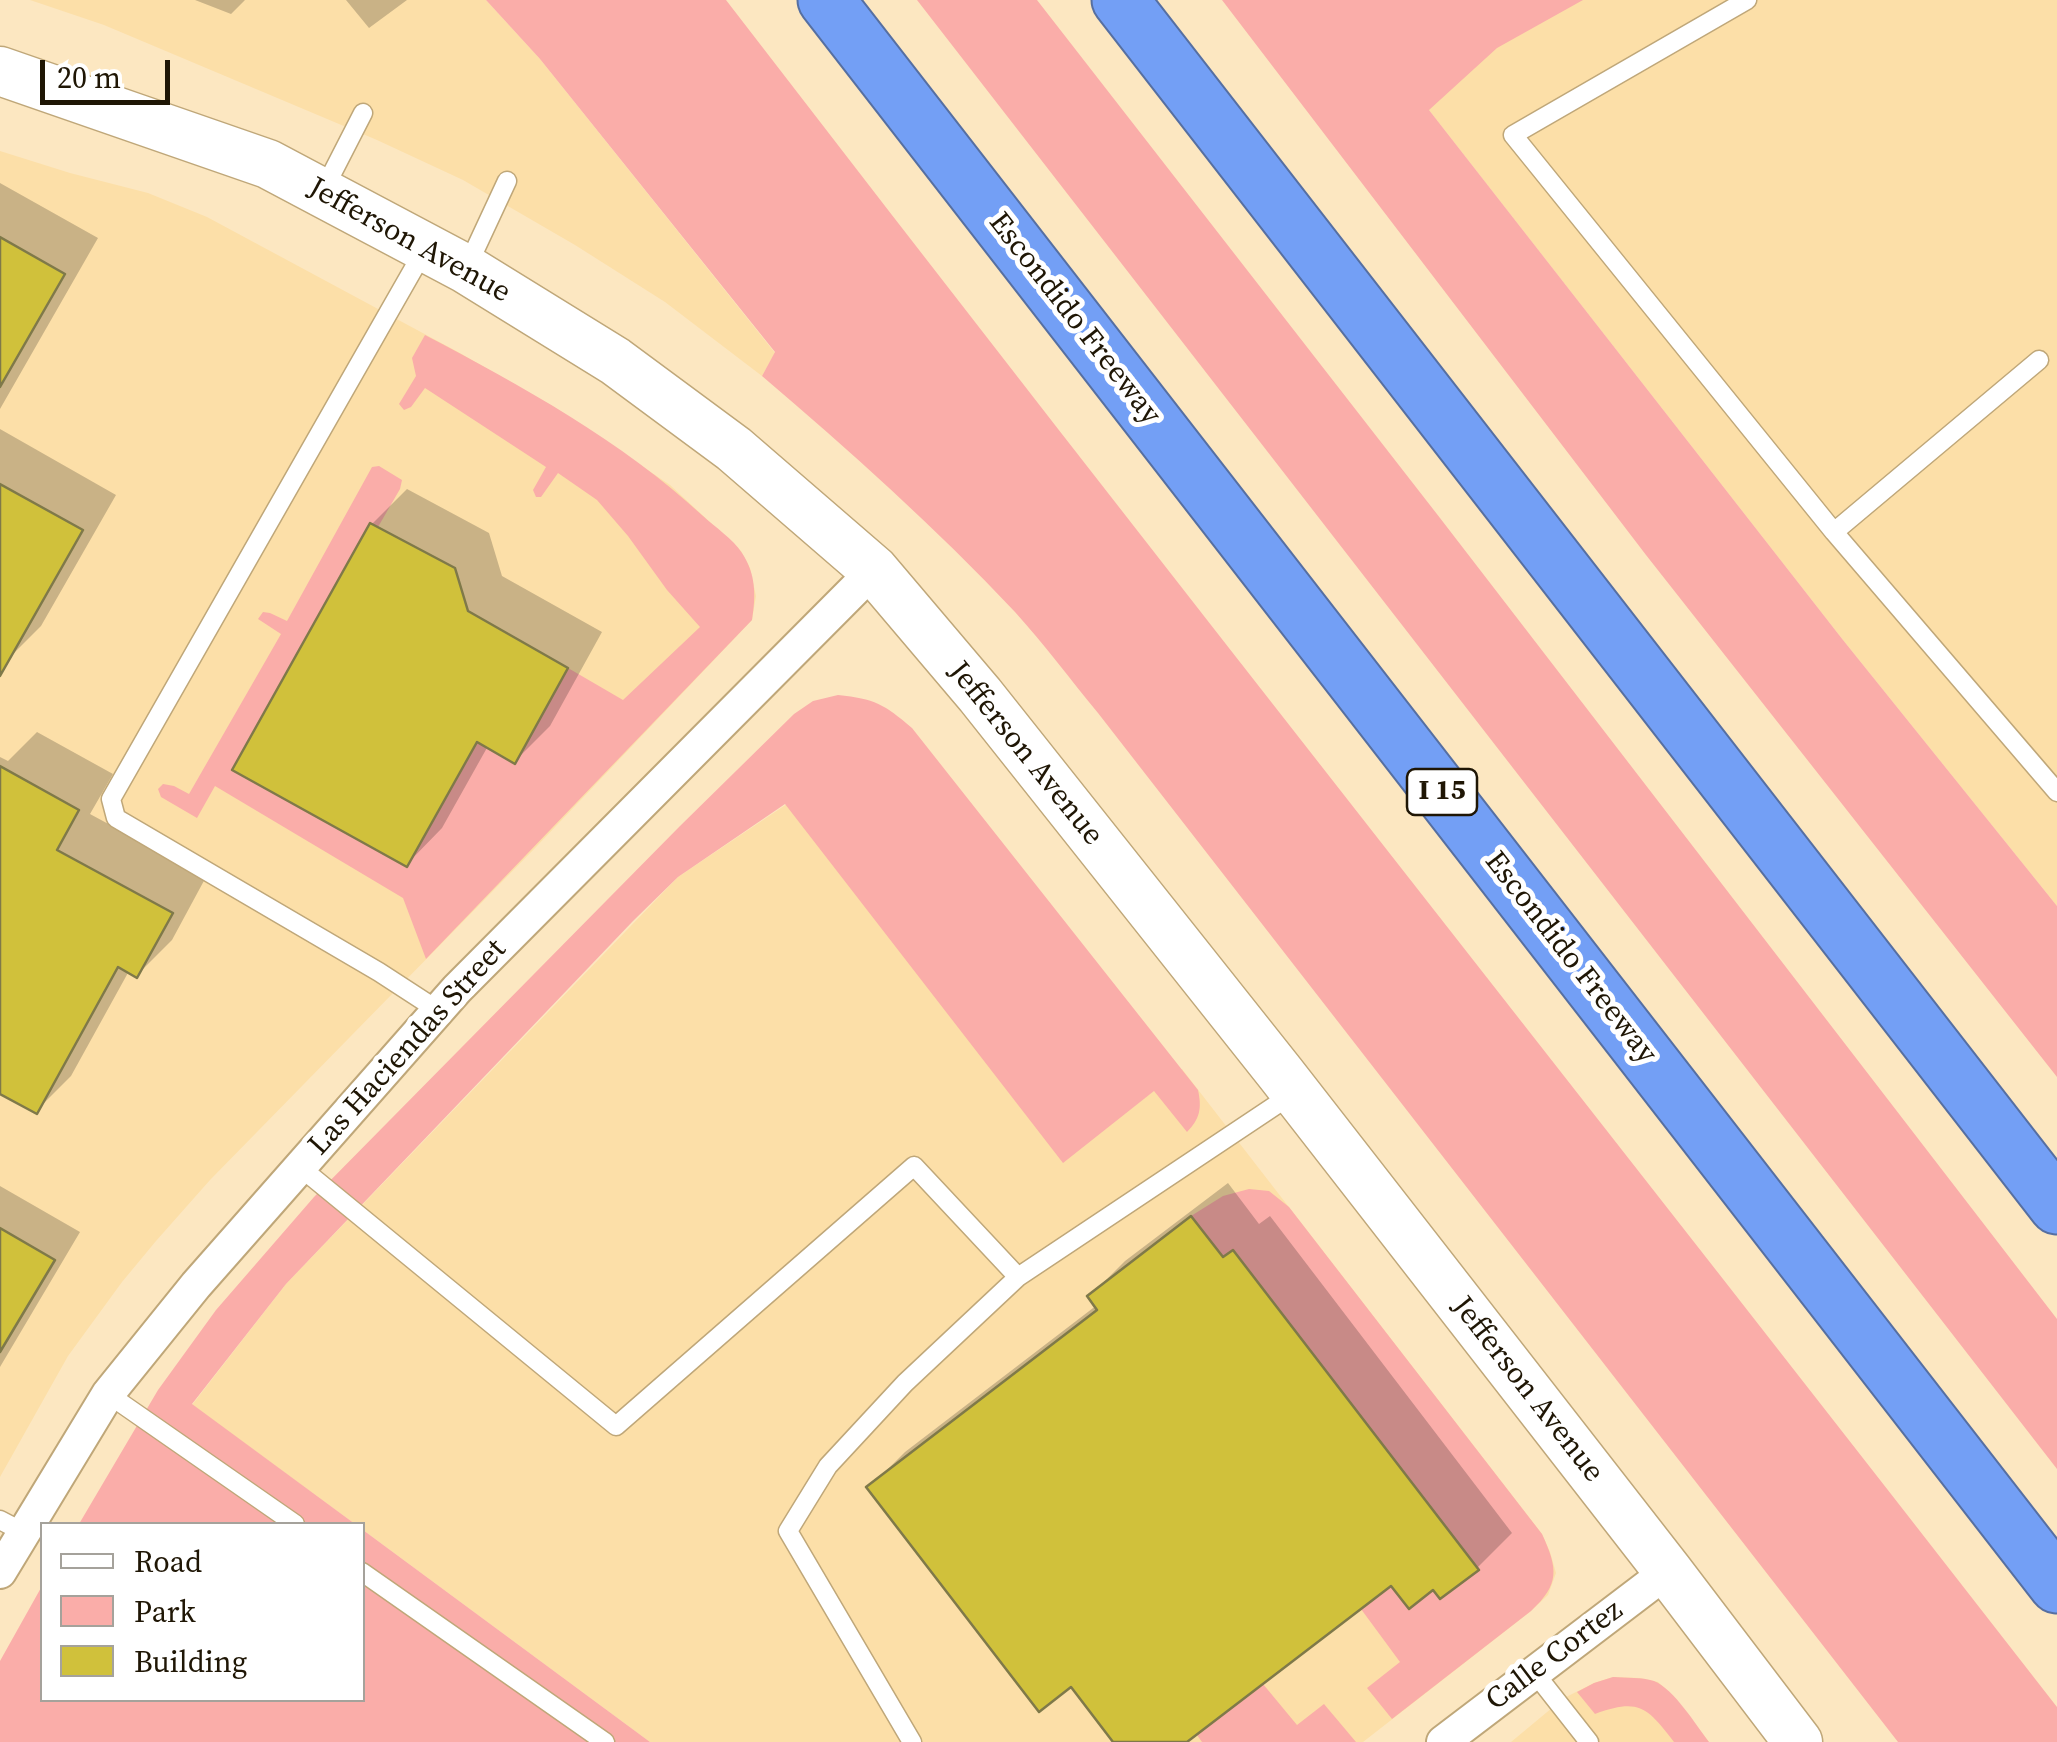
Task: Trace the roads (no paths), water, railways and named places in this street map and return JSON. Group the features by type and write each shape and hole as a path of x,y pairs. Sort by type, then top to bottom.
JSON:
{"highway":[{"name":"Escondido Freeway","path":"826,0 2057,1585"},
{"path":"1120,0 2057,1206"}],"main road":[{"name":"Jefferson Avenue","path":"0,71 268,164 446,258 615,361 734,449 874,570 980,694 1294,1092 1798,1742"}],"street":[{"name":"Las Haciendas Street","path":"0,1572 12,1526 108,1394 196,1285 456,989 874,570"},
{"name":"Calle Cortez","path":"1443,1742 1668,1571"}],"lane":[{"path":"1747,0 1513,135 1834,532 2057,792"},
{"path":"322,193 363,113"},
{"path":"438,1011 380,972 116,818 111,799 446,258 508,182"},
{"path":"1834,532 2038,360"},
{"path":"912,1742 788,1530 828,1466 905,1383 1018,1276 1294,1092"},
{"path":"300,1167 616,1426 914,1166 1018,1276"},
{"path":"108,1394 292,1522"},
{"path":"365,1574 604,1742"},
{"path":"1534,1672 1589,1742"}]}
